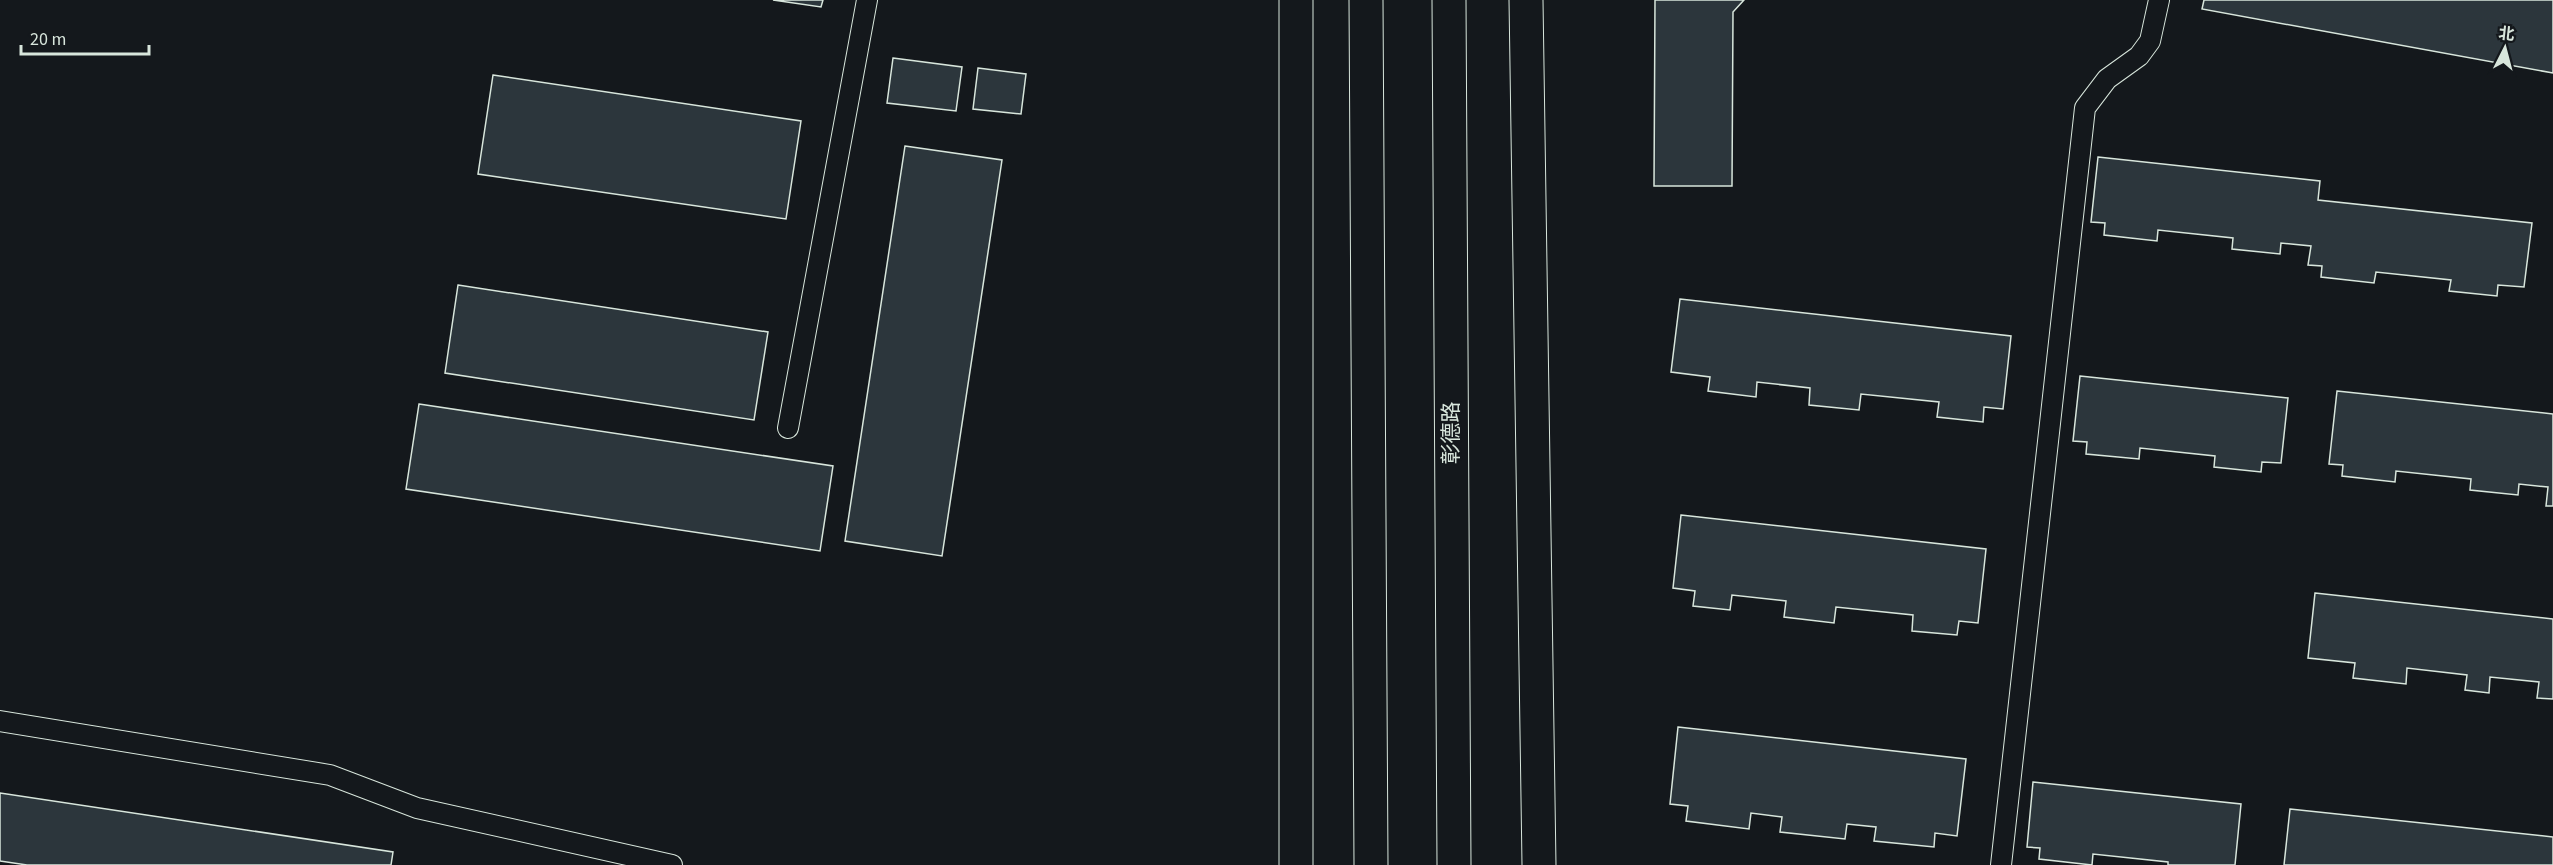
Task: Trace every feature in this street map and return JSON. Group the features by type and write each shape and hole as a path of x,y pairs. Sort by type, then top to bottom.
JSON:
{"street":[{"path":"1296,0 1296,865"},
{"path":"1366,0 1371,865"},
{"name":"彰德路","path":"1449,0 1454,865"},
{"path":"1526,0 1539,865"}],"lane":[{"path":"788,428 867,0"},
{"path":"2001,865 2085,108 2107,79 2139,56 2150,41 2159,0"},
{"path":"0,721 330,775 417,808 672,865"}],"building":[{"path":"773,0 823,0 821,7"},
{"path":"1655,0 1744,0 1733,12 1732,186 1654,186"},
{"path":"2204,0 2553,0 2553,73 2202,9"},
{"path":"893,58 962,67 956,111 887,103"},
{"path":"978,68 1026,74 1021,114 973,109"},
{"path":"493,75 801,121 786,219 478,174"},
{"path":"905,146 1002,160 942,556 845,541"},
{"path":"2098,157 2320,181 2318,200 2532,223 2524,287 2498,285 2497,296 2449,291 2451,280 2376,272 2374,283 2321,277 2322,266 2308,265 2311,246 2281,243 2280,254 2232,249 2233,238 2158,230 2157,241 2104,235 2105,223 2091,222"},
{"path":"458,285 768,332 754,420 445,373"},
{"path":"1680,299 2011,336 2003,409 1984,407 1983,422 1937,417 1939,402 1861,394 1859,410 1809,405 1810,388 1757,382 1756,397 1708,391 1710,377 1671,372"},
{"path":"2080,376 2288,398 2281,463 2262,462 2261,472 2214,467 2215,456 2140,448 2139,459 2086,454 2087,442 2073,441"},
{"path":"2337,391 2553,414 2553,506 2546,506 2548,487 2519,484 2518,495 2470,490 2471,479 2396,471 2395,482 2342,476 2343,465 2329,464"},
{"path":"419,404 833,466 820,551 406,489"},
{"path":"1681,515 1986,549 1978,623 1959,621 1957,635 1912,631 1913,615 1836,607 1834,623 1784,617 1786,601 1732,595 1730,610 1693,606 1695,591 1673,588"},
{"path":"2315,593 2553,619 2553,699 2537,698 2539,682 2490,677 2489,693 2465,690 2467,675 2407,668 2406,684 2353,678 2355,663 2308,658"},
{"path":"1678,727 1966,759 1957,836 1935,833 1934,847 1874,841 1876,827 1847,824 1845,839 1780,832 1782,817 1751,813 1749,829 1686,821 1688,806 1670,804"},
{"path":"2033,782 2241,804 2235,865 2168,865 2168,862 2093,854 2092,865 2039,859 2040,848 2027,847"},
{"path":"0,793 393,852 391,865 27,865 0,861"},
{"path":"2290,809 2553,837 2553,865 2284,865"}]}
